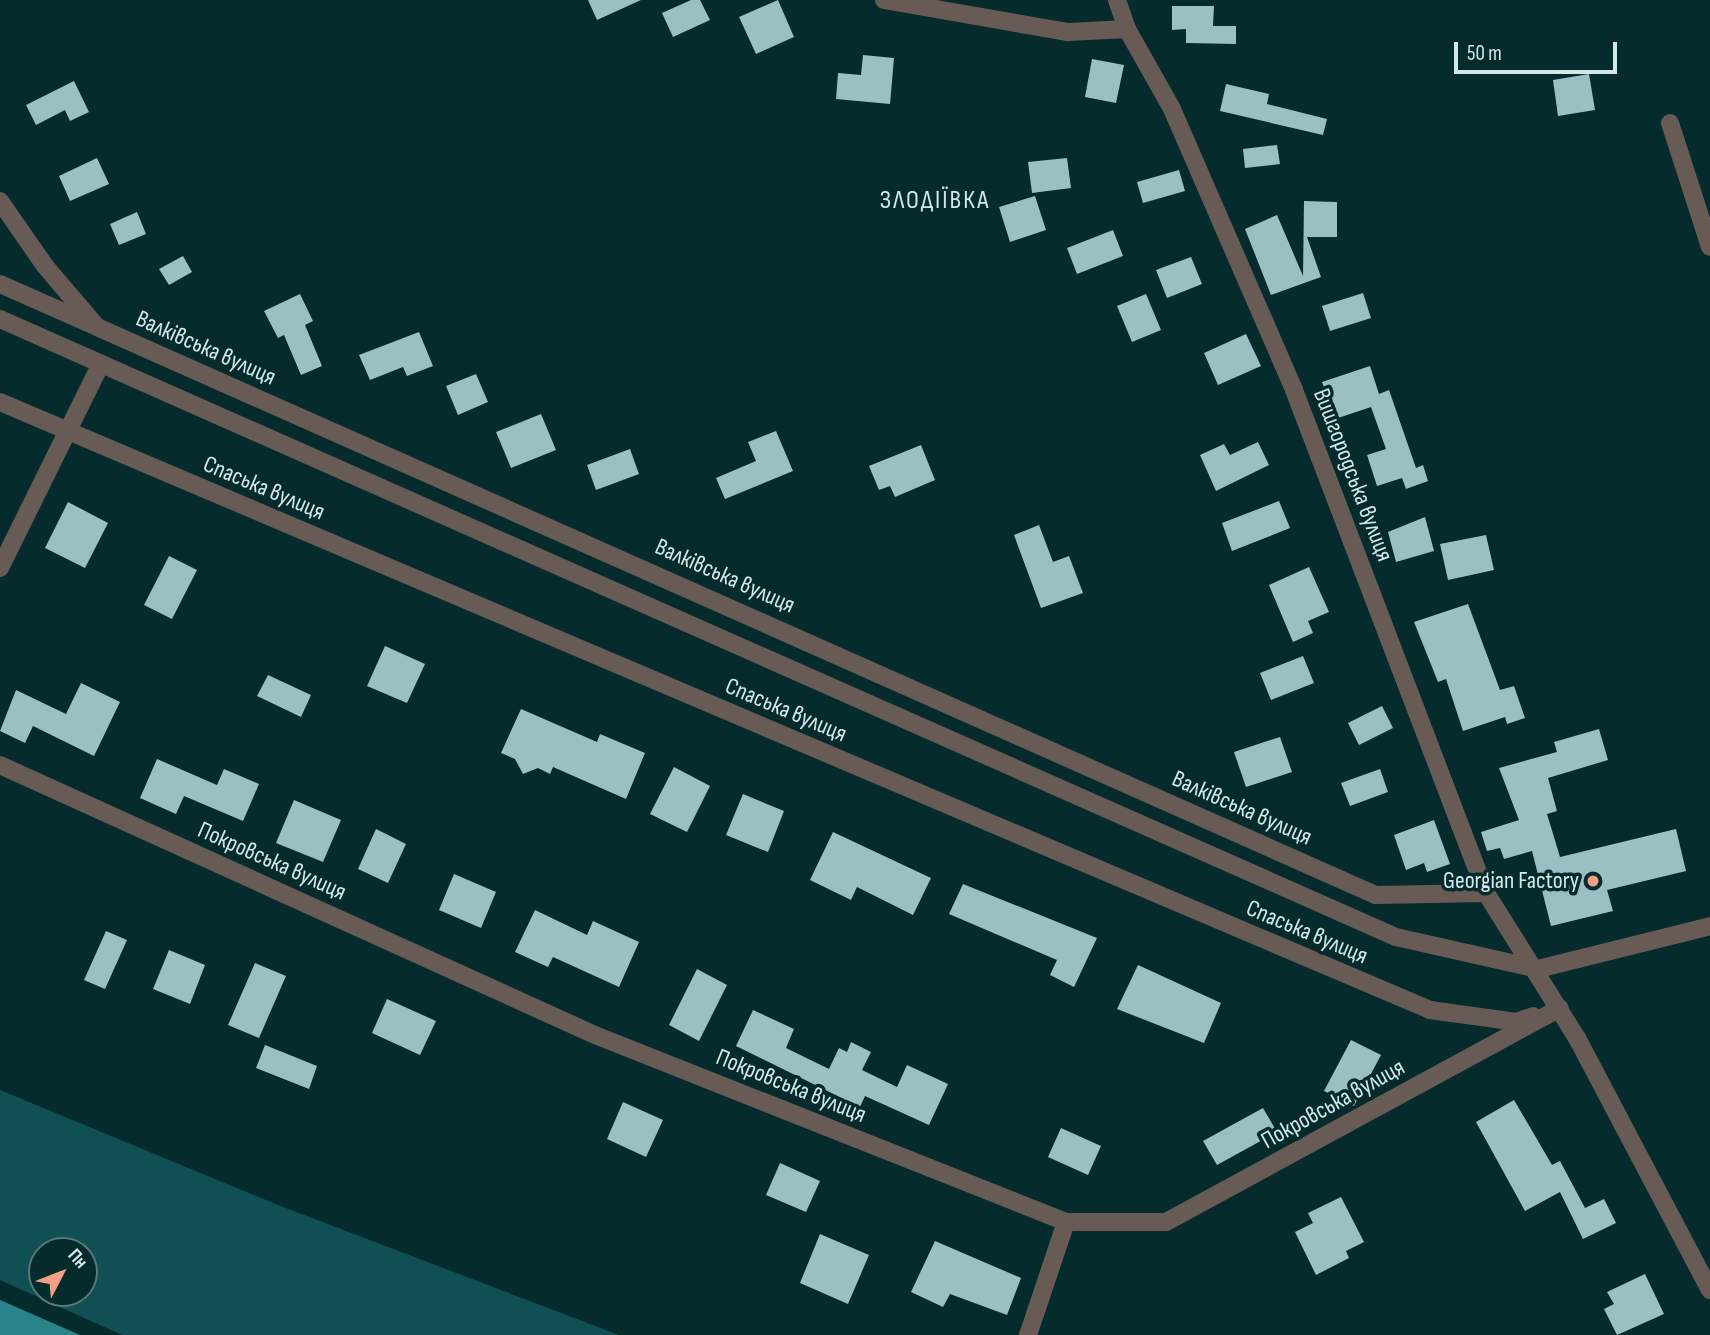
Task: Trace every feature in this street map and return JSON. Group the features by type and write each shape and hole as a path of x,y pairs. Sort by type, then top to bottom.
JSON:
{"street":[{"path":"884,0 1068,32 1127,29"},
{"name":"Вишгородська вулиця","path":"1117,0 1127,29 1172,109 1294,390 1486,893 1538,969 1710,1290"},
{"path":"1670,123 1710,247"},
{"name":"Валківська вулиця","path":"0,201 46,266 97,327 1376,895 1486,893"},
{"path":"0,284 97,327"},
{"name":"Спаська вулиця","path":"0,319 1396,937 1538,969"},
{"path":"0,568 101,364"},
{"name":"Спаська вулиця","path":"0,402 1430,1010 1516,1022 1560,1008"},
{"path":"579,575 592,545"},
{"name":"Покровська вулиця","path":"0,765 595,1035 1066,1222 1166,1222 1560,1008"},
{"path":"1213,855 1225,827"},
{"path":"1538,969 1710,926"},
{"path":"1028,1335 1066,1222"}],"shaded area":[{"path":"0,1090 278,1205 619,1335 122,1335 60,1307 98,1307 98,1237 28,1237 28,1293 0,1280"},
{"path":"0,1300 80,1335 0,1335"}],"building":[{"path":"588,0 641,0 597,20"},
{"path":"691,0 700,0 710,20 673,37 662,13"},
{"path":"778,0 794,37 756,54 739,17"},
{"path":"1172,6 1214,6 1213,26 1236,26 1236,44 1186,43 1186,29 1172,30"},
{"path":"863,55 894,58 890,104 836,99 838,73 861,75"},
{"path":"1092,59 1124,65 1116,103 1085,97"},
{"path":"1589,74 1595,110 1558,116 1553,80"},
{"path":"74,81 89,112 70,121 65,110 36,125 26,105"},
{"path":"1226,84 1269,94 1267,104 1327,119 1323,135 1220,111"},
{"path":"1277,145 1280,164 1245,168 1243,149"},
{"path":"97,158 109,184 70,201 59,176"},
{"path":"1067,158 1071,188 1032,193 1028,162"},
{"path":"1179,170 1185,191 1143,203 1137,182"},
{"path":"1035,196 1046,230 1010,242 999,207"},
{"path":"1304,201 1337,202 1337,237 1307,237 1321,277 1271,295 1245,229 1277,215 1303,276"},
{"path":"137,212 146,234 119,245 110,224"},
{"path":"1113,230 1123,256 1077,274 1067,248"},
{"path":"183,256 192,272 169,285 159,269"},
{"path":"1191,257 1202,284 1167,298 1156,270"},
{"path":"1363,293 1371,318 1330,331 1322,306"},
{"path":"300,294 313,321 305,325 322,366 301,375 284,335 278,338 264,311"},
{"path":"1146,294 1161,330 1132,342 1117,306"},
{"path":"419,332 433,366 407,376 403,367 370,380 359,355"},
{"path":"1246,334 1261,366 1218,385 1204,353"},
{"path":"1370,366 1379,394 1389,390 1416,468 1423,465 1428,481 1406,489 1402,478 1377,486 1367,455 1386,449 1371,407 1335,419 1322,382"},
{"path":"476,374 488,402 458,415 446,386"},
{"path":"541,414 556,450 511,468 496,432"},
{"path":"776,431 793,471 725,499 716,478 756,461 748,442"},
{"path":"1258,442 1269,465 1216,491 1200,455 1224,444 1230,455"},
{"path":"921,445 935,480 895,497 890,486 879,490 869,466"},
{"path":"630,449 639,474 596,490 587,465"},
{"path":"1279,501 1290,528 1232,551 1222,523"},
{"path":"68,502 108,523 85,568 45,548"},
{"path":"1425,517 1434,551 1396,562 1388,532"},
{"path":"1039,525 1053,562 1069,556 1083,593 1041,608 1014,535"},
{"path":"1486,535 1494,570 1448,580 1440,544"},
{"path":"169,556 197,570 172,619 144,605"},
{"path":"1309,567 1329,612 1308,621 1313,633 1293,642 1269,585"},
{"path":"1468,604 1500,690 1514,686 1525,718 1507,724 1505,717 1463,731 1446,679 1438,682 1414,622"},
{"path":"385,646 425,664 407,703 367,686"},
{"path":"1303,656 1314,683 1271,700 1260,673"},
{"path":"268,675 311,695 301,717 257,696"},
{"path":"81,683 120,702 94,756 33,726 25,743 0,731 16,690 66,714"},
{"path":"1382,706 1393,728 1359,745 1348,723"},
{"path":"521,709 597,742 600,734 645,753 626,799 553,767 550,774 538,768 523,774 515,759 501,753"},
{"path":"1599,729 1608,760 1548,778 1557,811 1547,814 1560,857 1676,829 1686,871 1607,890 1613,911 1551,926 1532,851 1504,859 1500,848 1487,851 1481,832 1519,820 1499,768 1557,752 1554,742"},
{"path":"1280,737 1292,772 1246,787 1234,752"},
{"path":"157,759 217,785 224,769 259,784 243,821 184,796 176,814 140,798"},
{"path":"674,767 710,786 687,832 650,814"},
{"path":"1380,769 1388,792 1350,806 1341,783"},
{"path":"743,794 784,811 768,852 726,835"},
{"path":"294,800 341,820 323,862 276,843"},
{"path":"1434,820 1450,864 1427,872 1424,863 1406,870 1394,835"},
{"path":"376,829 406,844 388,883 358,869"},
{"path":"833,832 931,878 913,915 857,887 851,900 810,880"},
{"path":"454,874 496,892 481,928 439,910"},
{"path":"963,884 1097,938 1074,987 1050,975 1057,960 949,914"},
{"path":"535,910 587,935 593,921 639,942 619,987 553,957 548,967 515,952"},
{"path":"106,931 127,940 105,989 84,980"},
{"path":"169,950 205,965 190,1004 153,989"},
{"path":"255,963 286,976 259,1038 228,1025"},
{"path":"1138,965 1221,1003 1204,1043 1117,1009"},
{"path":"697,969 727,985 699,1041 669,1025"},
{"path":"387,999 436,1021 420,1055 372,1033"},
{"path":"753,1010 794,1029 786,1048 829,1069 839,1048 847,1052 851,1042 871,1052 862,1070 897,1087 907,1065 948,1084 929,1125 865,1096 860,1107 736,1046"},
{"path":"1351,1040 1381,1055 1354,1106 1324,1091"},
{"path":"265,1045 317,1066 309,1089 256,1068"},
{"path":"1514,1100 1552,1165 1560,1161 1585,1208 1604,1199 1616,1223 1583,1239 1560,1192 1525,1211 1476,1122"},
{"path":"623,1102 663,1120 646,1157 607,1139"},
{"path":"1263,1108 1277,1132 1217,1165 1203,1141"},
{"path":"1061,1128 1101,1146 1088,1175 1048,1157"},
{"path":"780,1163 820,1181 806,1212 766,1195"},
{"path":"1341,1197 1364,1242 1346,1251 1349,1258 1316,1275 1295,1232 1313,1223 1308,1213"},
{"path":"820,1234 869,1255 848,1304 800,1283"},
{"path":"935,1241 1021,1278 1007,1315 950,1294 943,1307 911,1292"},
{"path":"1645,1274 1664,1314 1617,1335 1604,1309 1614,1304 1607,1292"}],"place":[{"name":"Georgian Factory","path":"1593,881"}],"district":[{"name":"ЗЛОДІЇВКА","path":"935,201"}]}
